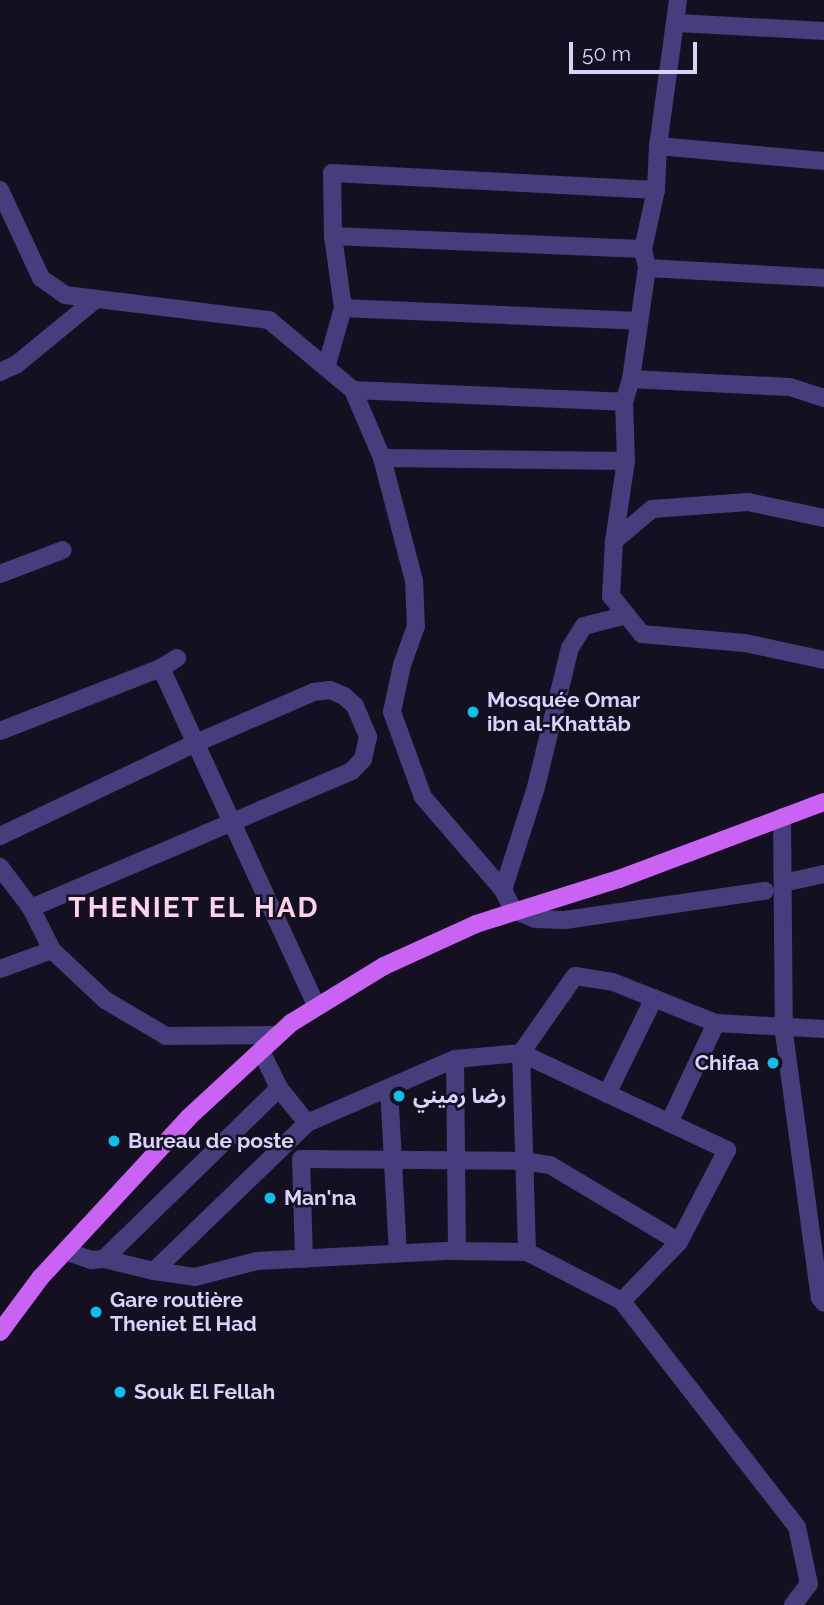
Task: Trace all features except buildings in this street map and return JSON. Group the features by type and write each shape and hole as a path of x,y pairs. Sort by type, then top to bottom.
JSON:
{"main road":[{"path":"0,1332 65,1251 188,1118 278,1035 317,1007 384,966 513,910 619,879 824,802"}],"street":[{"path":"678,0 677,23 658,146 656,190 643,249 647,268 631,379 624,402 626,461 614,541 611,596 642,634 745,643 824,660"},
{"path":"677,23 824,31"},
{"path":"658,146 824,161"},
{"path":"326,368 344,308 333,236 332,173 656,190"},
{"path":"0,191 41,278 65,295 269,320 353,390 382,458 414,581 416,626 402,664 392,712 423,797 503,890 513,910 535,919 565,920 765,891"},
{"path":"333,236 643,249"},
{"path":"647,268 824,278"},
{"path":"0,372 17,364 96,299"},
{"path":"344,308 638,321"},
{"path":"631,379 790,387 824,398"},
{"path":"353,390 624,402"},
{"path":"382,458 626,461"},
{"path":"614,541 652,509 748,502 824,518"},
{"path":"0,573 63,550"},
{"path":"503,890 536,787 570,648 583,626 627,615"},
{"path":"0,731 161,668 177,658"},
{"path":"161,668 317,1007"},
{"path":"0,836 196,743 314,692 330,690 345,696 355,706 368,737 363,759 352,771 31,908"},
{"path":"782,817 784,1026 823,1296"},
{"path":"0,866 31,908 52,950 105,1000 166,1035 278,1035"},
{"path":"783,883 824,874"},
{"path":"0,969 52,950"},
{"path":"527,1252 521,1054 575,976 613,982 716,1023 824,1029"},
{"path":"607,1094 654,998"},
{"path":"669,1123 716,1023"},
{"path":"261,1051 279,1088 307,1123"},
{"path":"154,1271 307,1123 455,1059 521,1054 727,1150 679,1242 622,1301"},
{"path":"455,1059 457,1251"},
{"path":"104,1259 279,1088"},
{"path":"389,1088 398,1253"},
{"path":"304,1259 302,1159 524,1161 550,1165 679,1242"},
{"path":"65,1251 91,1260 104,1259 195,1277 257,1261 457,1251 527,1252 622,1301 797,1527 809,1584 793,1605"}],"place":[{"name":"Mosquée Omar ibn al-Khattâb","path":"473,712"},
{"name":"Chifaa","path":"773,1063"},
{"name":"رضا رميني","path":"399,1096"},
{"name":"Bureau de poste","path":"114,1141"},
{"name":"Man'na","path":"270,1198"},
{"name":"Gare routière Theniet El Had","path":"96,1312"},
{"name":"Souk El Fellah","path":"120,1392"}],"district":[{"name":"THENIET EL HAD","path":"194,908"}]}
